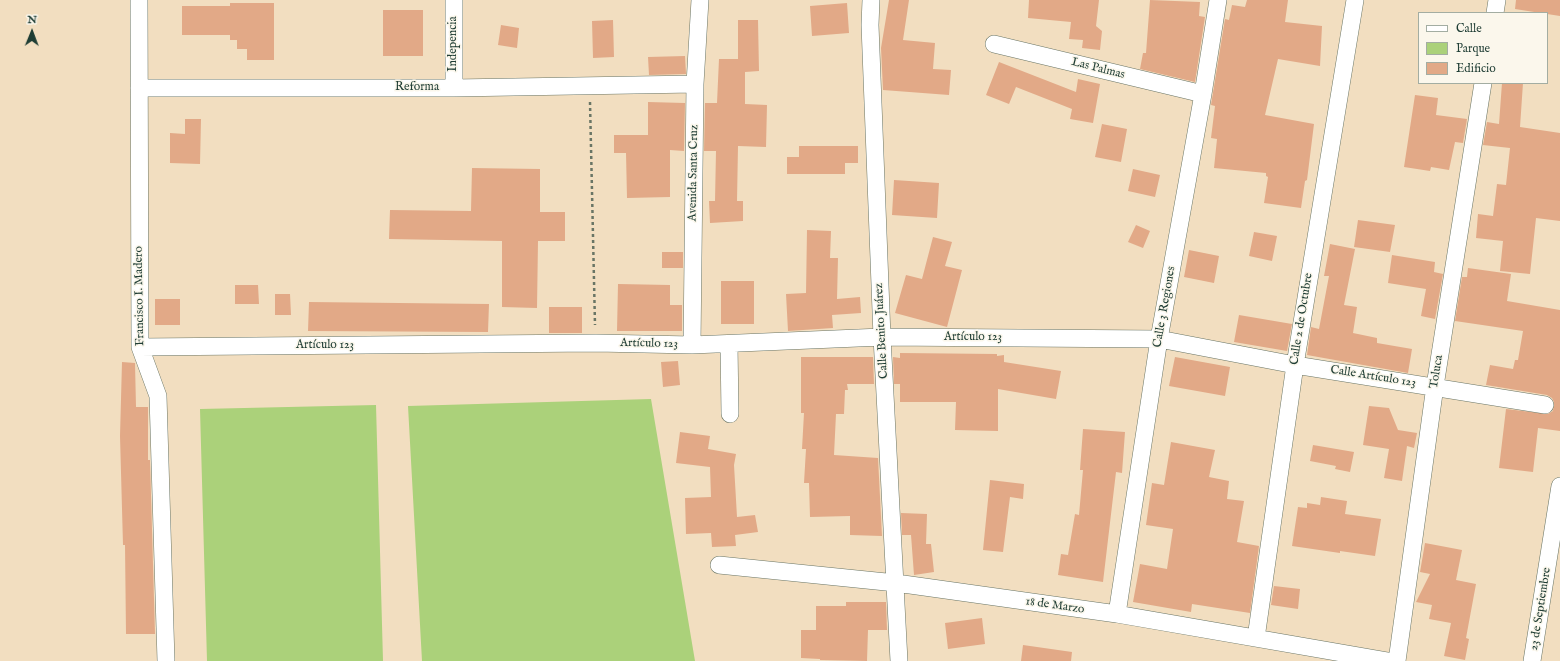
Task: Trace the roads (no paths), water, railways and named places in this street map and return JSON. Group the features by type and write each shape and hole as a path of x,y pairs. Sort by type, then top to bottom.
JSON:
{"street":[{"name":"Francisco I. Madero","path":"139,0 140,347 158,396 166,661"},
{"name":"Indepencia","path":"454,0 454,88"},
{"name":"Avenida Santa Cruz","path":"692,345 695,84 700,0"},
{"name":"Calle Benito Juárez","path":"871,0 870,24 882,337 899,661"},
{"name":"Calle 3 Regiones","path":"1117,614 1159,339 1203,94 1218,0"},
{"name":"Calle 2 de Octubre","path":"1256,638 1294,365 1354,0"},
{"path":"1495,12 1497,0"},
{"name":"Las Palmas","path":"994,44 1203,94"},
{"name":"Reforma","path":"139,88 454,88 695,84"},
{"name":"Toluca","path":"1397,661 1434,386 1483,84"},
{"name":"Artículo 123","path":"140,347 596,343 692,345 882,337 1159,339 1294,365"},
{"path":"729,344 730,414"},
{"name":"Calle Artículo 123","path":"1294,365 1434,386 1438,389 1545,405"},
{"name":"23 de Septiembre","path":"1532,661 1560,486"},
{"name":"18 de Marzo","path":"719,565 896,583 1117,614 1388,661"}]}
